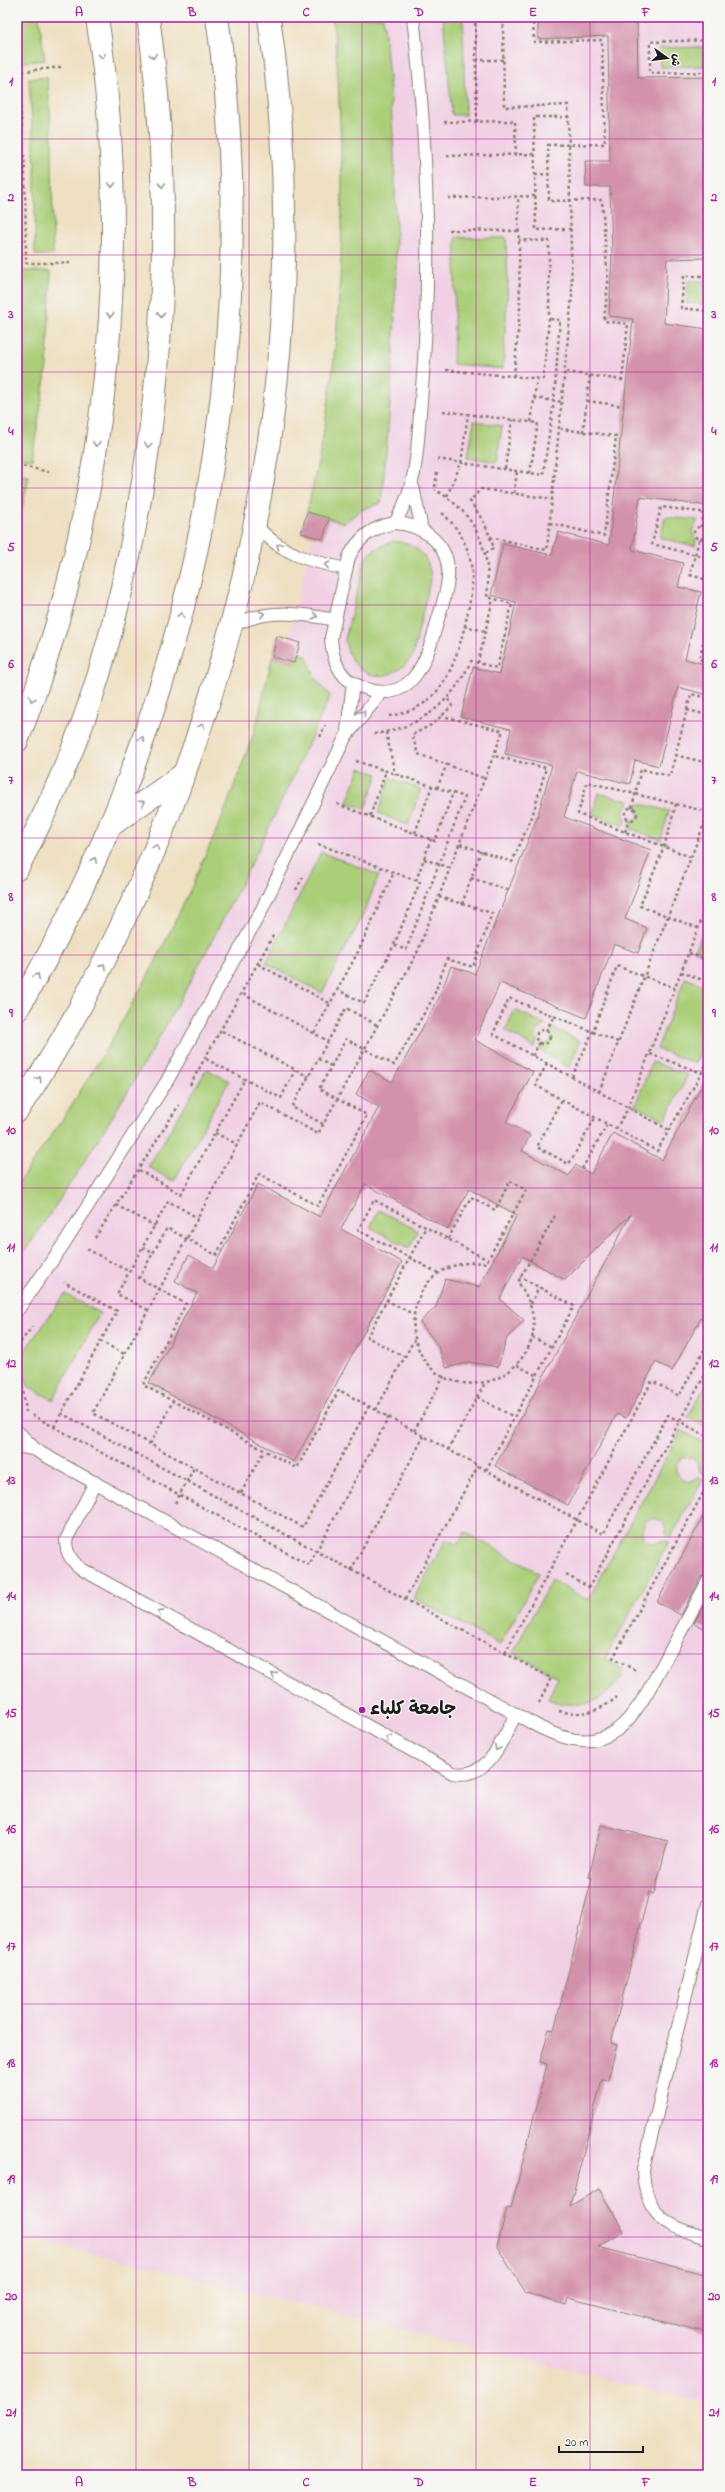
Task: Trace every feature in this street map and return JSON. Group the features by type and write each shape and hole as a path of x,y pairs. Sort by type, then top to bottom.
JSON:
{"main road":[{"path":"17,741 45,662 72,566 92,467 103,391 110,315 113,239 107,101 97,17"},
{"path":"17,869 53,791 98,676 116,612 145,470 160,328 163,256 159,113 148,17"},
{"path":"17,1010 67,918 110,826 158,693 176,638 194,565 220,416 231,266 231,191 227,115 217,17"},
{"path":"17,1111 77,1014 111,950 141,884 185,773 208,707 232,626 256,524 265,478 278,377 285,238 284,159 278,82 269,17"},
{"path":"110,826 185,773"}],"lane":[{"path":"413,17 424,136 427,230 423,378 413,486 422,530"},
{"path":"396,523 413,486"},
{"path":"396,523 422,530 432,536 444,555 448,566 447,588 429,652 420,672 403,686 382,692 372,691 353,683 338,668 334,659 331,638 346,569 354,546 362,537 384,525 396,523"},
{"path":"256,524 273,543 295,556 346,569"},
{"path":"232,626 256,616 282,612 335,620"},
{"path":"346,736 353,683"},
{"path":"17,1311 116,1164 189,1042 264,904 346,736 382,692"},
{"path":"17,1431 37,1451"},
{"path":"17,1446 37,1451 554,1735 569,1739 584,1741 613,1733 636,1713 708,1581"},
{"path":"95,1482 66,1540 66,1549 70,1557 83,1570 453,1773 470,1774 484,1766 516,1714"},
{"path":"708,1904 643,2170 646,2195 660,2216 680,2230 708,2238"}],"path":[{"path":"475,17 477,122"},
{"path":"490,537 547,550 561,429 572,296 568,105 504,107 503,17"},
{"path":"533,17 534,42 602,40 605,144 548,145 549,201 602,200 608,282 604,322 628,324 622,380 566,372"},
{"path":"708,40 650,42 650,73 708,72"},
{"path":"476,60 503,60"},
{"path":"61,67 18,72 25,170 26,263 70,263"},
{"path":"569,117 534,118 535,196 536,230 571,229"},
{"path":"444,122 515,121 516,154"},
{"path":"447,156 535,154"},
{"path":"17,170 25,170"},
{"path":"535,175 549,174"},
{"path":"514,376 520,308 518,196"},
{"path":"448,198 535,196"},
{"path":"449,230 519,231"},
{"path":"446,370 543,379 547,349 550,293 549,241 519,240"},
{"path":"708,276 684,276 680,308 708,311"},
{"path":"583,432 590,375"},
{"path":"531,422 537,378"},
{"path":"534,398 563,402"},
{"path":"587,401 624,406"},
{"path":"443,411 538,423 530,473"},
{"path":"447,496 461,463 468,414"},
{"path":"505,469 512,420"},
{"path":"550,523 604,536 616,436 561,429"},
{"path":"17,465 49,472"},
{"path":"514,493 517,471"},
{"path":"486,553 494,548 490,537 470,501 481,489 553,499"},
{"path":"368,734 386,732 425,718 458,687 471,661 497,668 512,604 487,597 488,568 486,553 475,526 467,514 447,496 435,490"},
{"path":"708,513 661,507 652,544 708,558"},
{"path":"701,527 703,513"},
{"path":"699,540 693,534 696,529 701,527"},
{"path":"701,527 706,530 706,536 699,540 690,575 708,580"},
{"path":"478,663 493,599"},
{"path":"708,625 699,659 708,661"},
{"path":"464,626 485,631"},
{"path":"702,650 708,652"},
{"path":"632,808 642,769 670,776 691,694 708,698"},
{"path":"448,698 452,706 442,716 412,735 418,754 486,779"},
{"path":"687,710 708,715"},
{"path":"369,1406 304,1527 93,1413 260,1102 318,1134 417,953 486,779 503,731 442,716"},
{"path":"386,732 395,774"},
{"path":"675,755 707,763 708,756"},
{"path":"460,844 512,862 532,817 546,768 494,756"},
{"path":"437,788 447,764"},
{"path":"370,816 386,771"},
{"path":"599,1092 618,1042 668,916 691,857 708,813 635,793 587,782 578,814 691,857"},
{"path":"415,833 432,786"},
{"path":"337,804 435,841 453,793"},
{"path":"676,804 664,847 640,906 698,928"},
{"path":"629,820 625,816 625,811 632,808"},
{"path":"629,820 637,817 636,812 632,808"},
{"path":"625,832 629,820"},
{"path":"416,881 431,840"},
{"path":"318,844 420,882 405,920 364,1003 338,990"},
{"path":"462,904 481,851"},
{"path":"424,858 450,868"},
{"path":"314,1033 358,952 394,872"},
{"path":"471,878 508,890"},
{"path":"439,897 492,913 473,967 447,960 433,998 394,1065 346,1039 319,1089 367,1115 318,1206 259,1174 216,1255 167,1228 139,1278 186,1304 142,1385 297,1468 339,1390 604,1534 668,1415 708,1437"},
{"path":"616,1130 628,1108 650,1054 708,903"},
{"path":"689,953 708,960"},
{"path":"258,964 331,1004"},
{"path":"572,1077 593,1031 617,966 675,988"},
{"path":"681,972 708,982"},
{"path":"242,994 328,1041"},
{"path":"618,1042 509,998 493,1034 669,1130"},
{"path":"323,1124 292,1107 318,1059 346,1008 377,1025"},
{"path":"533,1056 539,1042 538,1034 546,1031 554,1016"},
{"path":"222,1031 309,1077"},
{"path":"539,1042 544,1044 549,1041 550,1034 546,1031"},
{"path":"650,1054 702,1072"},
{"path":"206,1059 281,1098 295,1070"},
{"path":"318,1059 331,1066"},
{"path":"547,1064 535,1085 657,1151 708,1062"},
{"path":"139,1170 181,1194 245,1080"},
{"path":"561,1100 537,1147 569,1164 595,1118"},
{"path":"582,1169 607,1125"},
{"path":"215,1132 237,1144"},
{"path":"448,1239 471,1197 495,1210 510,1181 526,1190 486,1264 461,1263 438,1273 422,1291 413,1314 415,1340 426,1361 444,1376 457,1382 471,1384 485,1383 502,1376 517,1365 529,1347 534,1326 530,1304 518,1282 555,1216"},
{"path":"438,1273 358,1230 374,1200 488,1260"},
{"path":"148,1310 117,1294 168,1201 198,1218"},
{"path":"116,1205 154,1226"},
{"path":"404,1358 367,1337 426,1227"},
{"path":"143,1247 153,1253"},
{"path":"87,1250 130,1272"},
{"path":"486,1470 574,1306 520,1277"},
{"path":"54,1427 117,1311 64,1282"},
{"path":"530,1304 539,1287"},
{"path":"386,1300 413,1314"},
{"path":"532,1337 552,1347"},
{"path":"376,1410 415,1340"},
{"path":"100,1341 124,1354"},
{"path":"504,1653 652,1381 679,1396 708,1343"},
{"path":"517,1365 537,1376"},
{"path":"17,1369 24,1396 24,1411 309,1565 389,1417"},
{"path":"566,1575 589,1586 708,1369"},
{"path":"414,1431 444,1376"},
{"path":"448,1450 485,1383"},
{"path":"477,1397 514,1417"},
{"path":"150,1444 173,1401"},
{"path":"61,1413 551,1678 539,1703 545,1706"},
{"path":"352,1570 424,1436"},
{"path":"240,1493 264,1450"},
{"path":"405,1599 478,1466"},
{"path":"166,1521 194,1468"},
{"path":"632,1676 635,1670 613,1658 708,1484"},
{"path":"556,1710 584,1713 610,1703 621,1694"}],"shaded area":[{"name":"جامعة كلباء","path":"332,17 708,17 708,2404 17,2235 17,1185 68,1111 113,1038 155,963 192,886 226,808 256,727 277,636 288,639 313,536 323,539 329,519 307,512 324,430 334,349 340,268 342,187 339,105"}],"green space":[{"path":"17,17 39,17 45,60 17,63"},
{"path":"332,17 383,17 393,140 395,200 395,320 392,380 381,503 361,510 344,523 307,512 320,450 329,395 334,359 340,287 342,216 341,144 337,65"},
{"path":"443,17 463,17 465,115 452,115"},
{"path":"704,47 704,66 660,67 659,48"},
{"path":"47,77 52,136 53,255 35,255 35,167 29,79"},
{"path":"456,237 506,238 508,282 503,369 453,364"},
{"path":"17,271 51,271 47,366 32,460 17,457"},
{"path":"689,281 708,281 708,305 686,303"},
{"path":"474,421 502,426 497,462 468,457"},
{"path":"17,474 29,476 17,532"},
{"path":"665,517 698,520 692,532 696,540 695,546 660,538"},
{"path":"393,541 408,544 419,551 427,562 431,576 413,655 404,666 393,672 383,675 372,675 363,671 354,663 348,653 345,639 365,560 372,551"},
{"path":"297,653 306,655 315,678 330,696 296,770 262,843 225,915 148,1057 63,1195 17,1262 17,1185 68,1111 113,1038 155,963 192,886 226,808 256,727 272,657 294,663"},
{"path":"360,768 378,774 365,809 347,802"},
{"path":"390,778 421,789 408,825 378,813"},
{"path":"598,793 630,801 623,812 626,821 624,826 592,814"},
{"path":"637,803 669,811 661,840 629,828 630,823 639,817 638,810 635,807"},
{"path":"321,852 379,875 363,915 322,993 266,963"},
{"path":"708,919 708,956 695,951"},
{"path":"685,978 708,987 708,1039 695,1063 657,1049"},
{"path":"515,1010 545,1024 536,1033 537,1042 534,1048 505,1030"},
{"path":"551,1027 580,1041 569,1068 539,1050 541,1046 551,1041"},
{"path":"652,1062 688,1075 665,1120 635,1106"},
{"path":"207,1069 229,1081 174,1181 148,1167"},
{"path":"379,1210 418,1231 409,1248 370,1227"},
{"path":"65,1294 100,1313 53,1400 28,1386 18,1360"},
{"path":"708,1381 708,1428 688,1417"},
{"path":"681,1430 708,1445 708,1470 706,1474 700,1472 698,1462 691,1457 682,1458 676,1464 676,1473 682,1480 690,1482 698,1477 703,1480 671,1537 666,1534 664,1524 657,1519 650,1520 645,1523 642,1528 644,1539 649,1542 655,1543 663,1540 669,1542 605,1659 625,1671 618,1682 610,1690 602,1697 592,1702 572,1704 560,1703 548,1699 558,1677 513,1653 551,1580 588,1600"},
{"path":"465,1532 539,1573 500,1645 414,1598 446,1539 457,1545"}],"building":[{"path":"538,17 637,17 638,78 708,77 708,258 667,259 664,323 708,329 708,506 640,497 632,550 683,563 678,587 701,592 685,659 708,665 708,695 678,687 659,766 635,760 630,784 577,771 564,817 651,850 625,919 647,928 638,953 614,944 586,1018 500,983 475,1040 533,1072 506,1122 530,1135 522,1151 569,1176 575,1165 591,1174 613,1133 662,1160 708,1074 708,1322 701,1318 672,1371 656,1362 626,1418 617,1414 568,1505 495,1466 631,1214 565,1280 522,1256 500,1299 524,1320 507,1338 498,1367 470,1362 446,1368 438,1346 420,1322 436,1307 445,1279 479,1287 517,1215 469,1189 448,1229 365,1184 341,1229 402,1262 294,1462 149,1383 197,1293 175,1281 189,1255 213,1268 258,1184 320,1217 379,1107 356,1094 369,1070 392,1082 438,1000 451,966 475,974 537,818 552,765 505,754 511,729 461,717 473,667 499,674 508,638 516,602 491,595 503,544 552,555 558,532 609,545 633,319 609,316 612,253 610,187 586,187 585,161 610,161 608,36 538,39"},
{"path":"307,512 329,518 323,539 301,533"},
{"path":"277,636 300,643 294,663 272,657"},
{"path":"708,1508 708,1574 701,1577 681,1615 657,1602"},
{"path":"708,1597 708,1630 694,1623"},
{"path":"601,1825 668,1841 654,1894 649,1892 611,2043 617,2045 608,2080 602,2079 570,2206 599,2189 624,2232 598,2247 708,2275 708,2333 568,2298 566,2305 526,2293 497,2247 507,2208 511,2209 547,2064 540,2062 549,2029 554,2030 592,1878 589,1877"}],"place":[{"name":"جامعة كلباء","path":"362,1710"}]}
